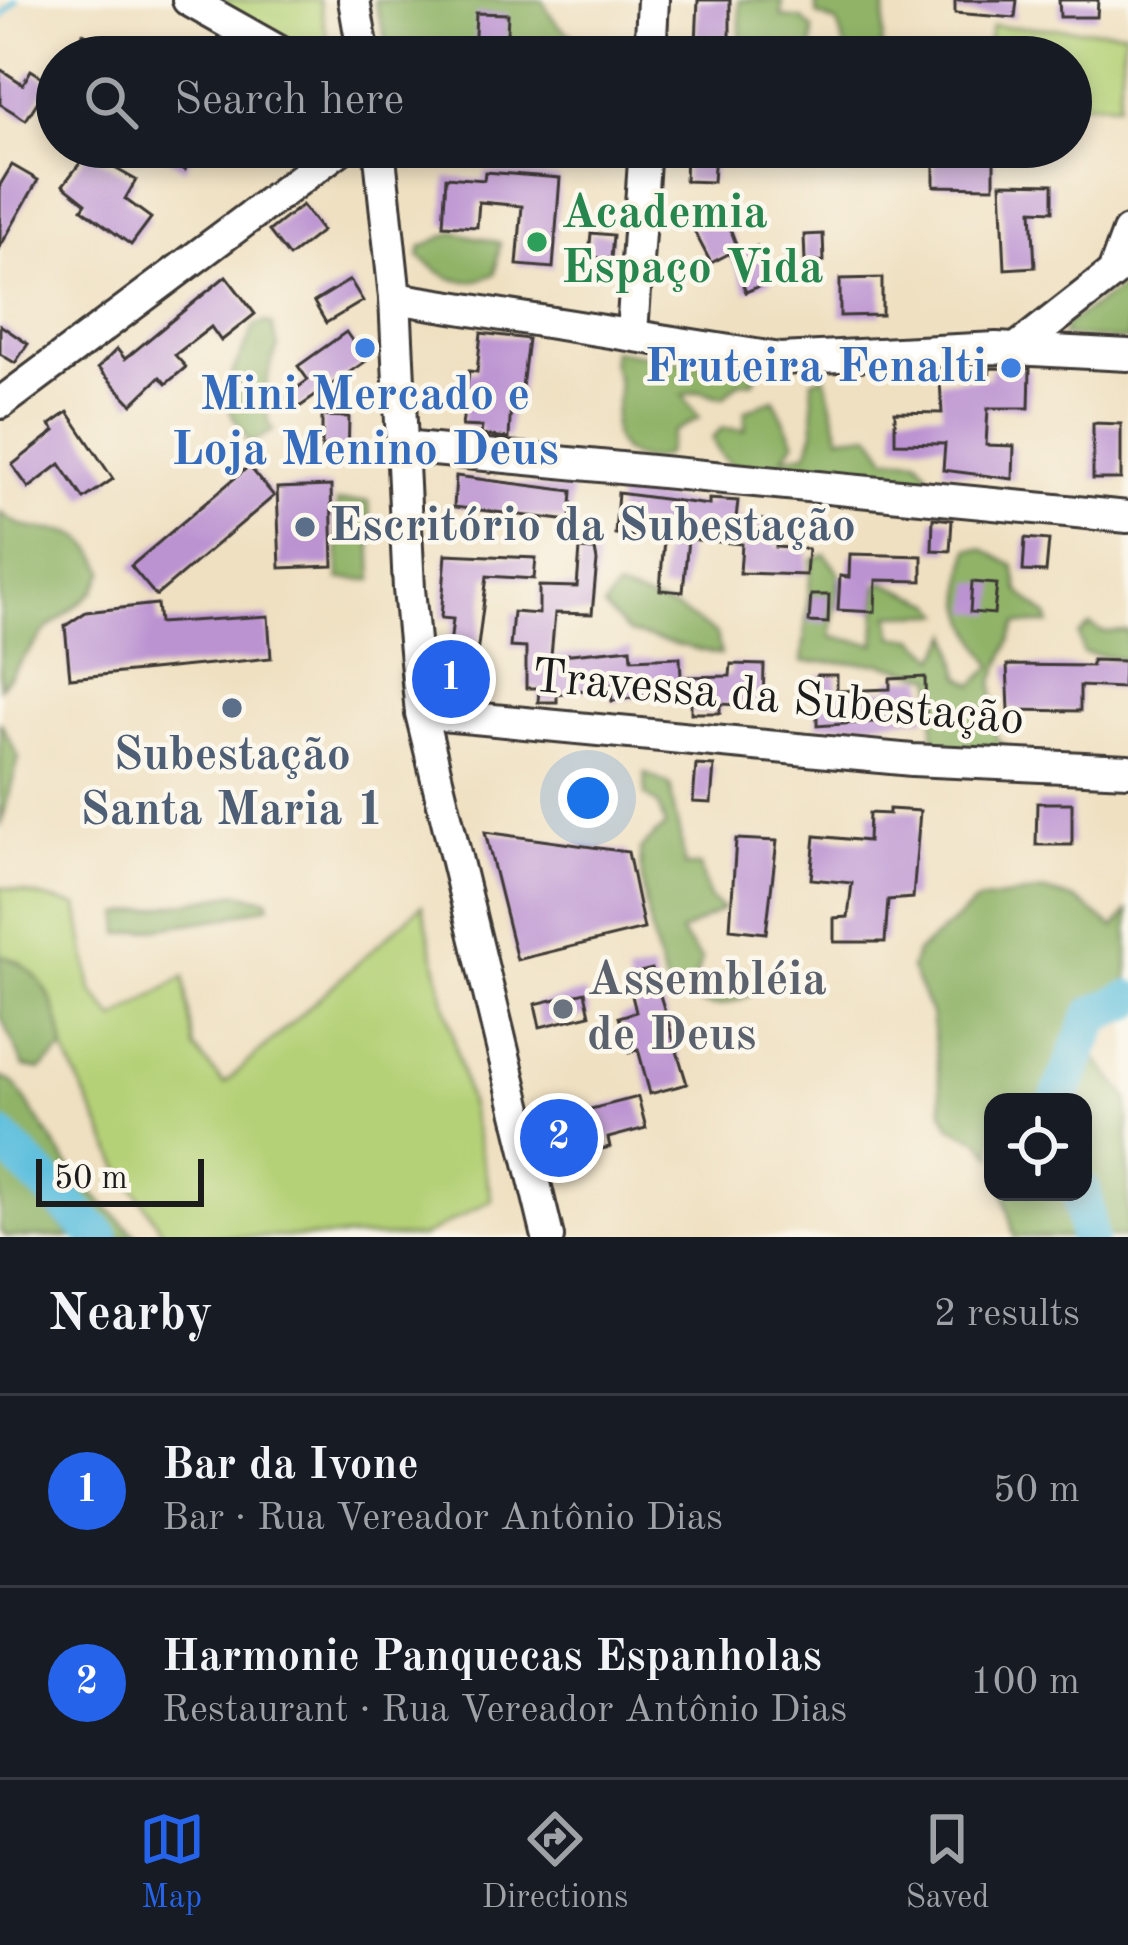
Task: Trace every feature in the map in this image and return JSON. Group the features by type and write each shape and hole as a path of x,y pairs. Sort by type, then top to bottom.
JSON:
{"street":[{"path":"188,0 252,36"},
{"path":"353,0 360,36"},
{"path":"651,36 652,0"},
{"path":"1,403 315,168"},
{"path":"381,168 395,298 422,713 548,1237"},
{"path":"632,333 644,168"},
{"path":"1016,349 1113,273 1128,232"},
{"path":"395,298 780,359 1016,349 1128,355"},
{"path":"403,447 1128,517"},
{"name":"Travessa da Subestação","path":"422,713 912,760 1128,770"}],"green space":[{"path":"208,0 319,0 327,36 278,36"},
{"path":"374,0 543,0 561,28 575,36 385,36"},
{"path":"739,0 782,0 782,17 802,19 813,29 812,36 740,36"},
{"path":"815,0 886,0 883,36 841,36 837,23 817,15"},
{"path":"992,26 1125,31 1118,104 1092,103 1092,36 990,36"},
{"path":"454,232 500,243 495,274 473,281 454,279 419,256 421,247"},
{"path":"1128,287 1128,340 1062,336 1067,324"},
{"path":"272,325 278,347 266,389 266,411 273,431 249,444 230,409 228,387 254,326"},
{"path":"612,350 757,373 754,381 738,383 723,398 700,391 683,395 699,418 673,432 666,454 642,459 619,447 615,438 618,388"},
{"path":"825,376 840,436 871,434 887,457 918,459 931,476 920,485 848,483 808,463 752,473 740,470 720,453 712,439 722,428 745,430 745,411 774,399 795,442 783,457 807,453 814,430 812,380"},
{"path":"369,501 373,580 339,579 337,502"},
{"path":"0,512 31,528 83,539 105,571 94,591 45,631 0,688"},
{"path":"969,549 983,549 1014,566 1019,591 1048,617 1049,624 1017,624 993,683 996,738 1008,748 1004,757 933,751 934,677 880,663 802,662 812,560 825,554 840,575 831,637 875,644 878,584 885,583 934,603 944,614 890,615 894,637 915,638 937,658 951,634 961,676 973,685 993,666 966,610"},
{"path":"616,589 677,609 716,634 721,655 629,633 604,608"},
{"path":"1090,625 1103,632 1128,631 1128,660 1083,653 1079,635"},
{"path":"0,721 19,758 0,828"},
{"path":"645,773 671,786 684,866 700,866 709,898 723,909 680,933 702,960 696,975 701,988 752,975 756,981 750,995 718,1005 686,996 670,997 643,887 640,850 665,826 658,804 645,795"},
{"path":"0,887 78,906 92,991 115,1019 184,977 194,1048 224,1084 422,905 492,1200 422,1237 166,1237 119,1166 64,1050 61,1030 20,962 0,955"},
{"path":"1045,891 1077,900 1114,928 1128,911 1128,993 1082,1000 1070,1027 1128,1098 1128,1237 1014,1237 1006,1201 1092,1201 1092,1093 984,1093 984,1146 950,1126 943,1111 931,1014 911,969 916,953 978,901"},
{"path":"238,893 268,899 270,905 225,918 120,934 121,914"},
{"path":"0,955 39,980 58,1019 64,1050 40,1070 24,1067 0,1015"},
{"path":"0,1077 14,1083 79,1181 138,1237 105,1237 0,1120"},
{"path":"0,1162 73,1237 6,1237 0,1231"}],"building":[{"path":"698,0 730,0 730,36 696,36"},
{"path":"955,0 1017,0 1015,18 955,13"},
{"path":"1059,0 1098,0 1097,17 1060,17"},
{"path":"476,13 508,14 507,36 475,36"},
{"path":"0,69 23,84 31,70 36,73 36,104 26,120 0,104"},
{"path":"12,165 38,180 0,247 0,185"},
{"path":"76,168 115,168 136,180 125,199 151,218 131,245 82,209 86,203 63,185"},
{"path":"685,168 714,168 713,182 685,181"},
{"path":"934,168 994,168 994,187 934,186"},
{"path":"485,172 560,178 553,268 517,265 522,206 479,202 477,227 443,225 446,177 484,180"},
{"path":"1001,183 1053,184 1053,211 1032,210 1035,267 1005,269"},
{"path":"302,205 322,231 289,257 269,231"},
{"path":"723,210 738,249 711,263 690,223"},
{"path":"591,233 613,235 611,259 589,257"},
{"path":"823,234 824,261 805,262 804,235"},
{"path":"757,246 772,281 746,292 731,256"},
{"path":"226,276 255,314 221,341 211,327 175,355 186,367 166,384 160,377 132,404 98,368 117,349 125,359"},
{"path":"882,278 882,315 840,316 840,279"},
{"path":"350,280 363,301 326,323 314,302"},
{"path":"0,325 28,344 15,363 0,354"},
{"path":"346,332 366,361 295,410 285,397 308,380 298,366"},
{"path":"481,333 528,339 520,403 511,402 509,438 481,435 482,427 462,426 469,371 477,372"},
{"path":"990,368 1030,369 1029,408 988,408 986,445 1014,446 1013,479 943,470 945,444 895,443 895,412 942,413 940,381 989,378"},
{"path":"68,412 113,479 84,499 60,464 29,488 12,465 55,431 50,425"},
{"path":"322,416 349,417 348,461 322,460"},
{"path":"1093,423 1121,424 1121,479 1093,479"},
{"path":"249,466 274,496 156,596 131,566"},
{"path":"456,476 572,491 570,521 454,507"},
{"name":"Escritório da Subestação","path":"331,486 333,566 280,568 277,488"},
{"path":"618,493 709,505 709,499 738,501 736,518 777,521 776,547 808,549 806,575 740,573 742,544 688,539 683,592 660,590 664,539 615,534"},
{"path":"933,518 952,520 950,551 932,550"},
{"path":"1025,538 1049,540 1046,572 1023,571"},
{"path":"580,549 595,550 592,614 555,613 551,656 631,648 632,659 680,657 681,677 730,676 731,664 764,665 763,706 720,704 720,713 691,713 691,700 658,702 658,694 612,701 610,685 557,695 557,702 538,702 539,688 526,688 526,648 510,647 513,612 539,614 539,586 577,587"},
{"path":"446,554 536,558 534,579 487,576 475,670 481,670 479,693 445,690 453,619 441,618"},
{"path":"850,554 922,556 922,581 876,580 875,612 838,610 840,576 849,577"},
{"path":"972,582 997,584 994,614 970,612"},
{"path":"811,595 829,595 828,623 809,622"},
{"path":"157,604 159,623 268,616 271,658 70,678 65,626 86,612"},
{"path":"1092,660 1124,661 1123,688 1080,686 1080,711 1009,710 1007,665 1092,666"},
{"path":"817,675 837,675 837,691 890,689 890,679 925,677 926,718 817,726"},
{"path":"696,765 714,766 711,803 693,802"},
{"path":"1037,803 1072,803 1072,845 1036,845"},
{"path":"889,809 920,811 913,898 888,900 885,942 834,942 834,918 848,917 852,883 811,879 815,836 868,841 869,813 889,814"},
{"path":"485,832 628,852 644,929 517,960"},
{"path":"736,839 777,841 766,933 730,929"},
{"path":"652,969 687,1084 650,1094 638,1049 630,1052 619,1017 636,1012 627,975"},
{"name":"Assembléia de Deus","path":"585,992 590,1015 540,1027 535,1004"},
{"path":"638,1097 646,1128 608,1138 610,1147 555,1159 547,1120"}],"waterway":[{"path":"0,18 16,0"},
{"path":"1062,1093 1093,1016 1128,1000"},
{"path":"0,1138 100,1237"},
{"path":"1083,1201 1088,1237"}],"place":[{"name":"Academia Espaço Vida","path":"537,242"},
{"name":"Mini Mercado e Loja Menino Deus","path":"365,348"},
{"name":"Fruteira Fenalti","path":"1011,368"},
{"name":"Escritório da Subestação","path":"305,527"},
{"name":"Bar da Ivone","path":"451,679"},
{"name":"Subestação Santa Maria 1","path":"232,708"},
{"name":"Assembléia de Deus","path":"563,1009"},
{"name":"Harmonie Panquecas Espanholas","path":"559,1138"}]}
